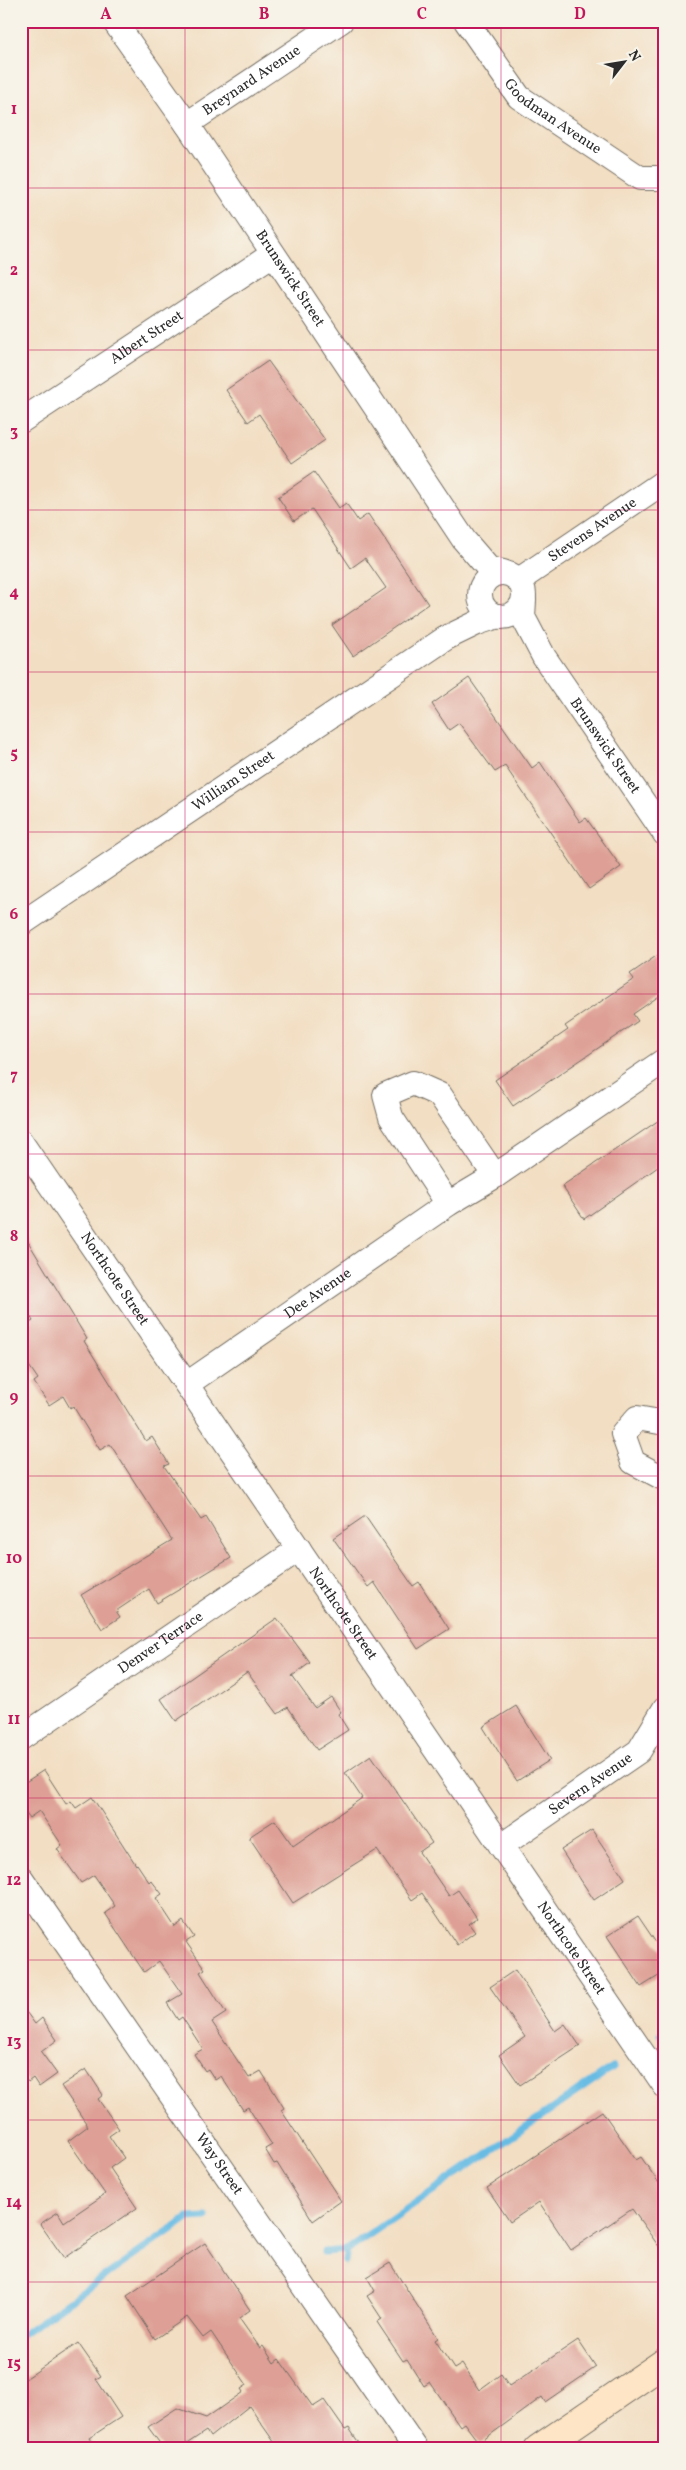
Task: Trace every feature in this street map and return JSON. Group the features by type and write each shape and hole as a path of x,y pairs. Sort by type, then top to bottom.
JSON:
{"main road":[{"path":"538,2449 665,2362"}],"street":[{"name":"Brunswick Street","path":"114,21 187,124 464,540 502,585 523,617 544,657 665,834"},
{"name":"Breynard Avenue","path":"187,124 341,21"},
{"name":"Goodman Avenue","path":"466,21 519,96 640,178 665,178"},
{"name":"Albert Street","path":"21,421 273,254"},
{"name":"Stevens Avenue","path":"502,585 665,481"},
{"name":"Brunswick Street","path":"502,585 483,606 500,617 544,657"},
{"name":"William Street","path":"21,924 446,638 477,623 516,612 502,585 446,638"},
{"name":"Dee Avenue","path":"187,1384 448,1204 495,1176 665,1060"},
{"path":"448,1204 391,1117 385,1095 413,1083 440,1095 495,1176"},
{"name":"Northcote Street","path":"21,1142 665,2086"},
{"path":"665,1422 637,1418 623,1434 633,1462 665,1479"},
{"name":"Denver Terrace","path":"21,1738 299,1550"},
{"name":"Severn Avenue","path":"501,1846 639,1751 665,1708"},
{"name":"Way Street","path":"21,1878 416,2449"}],"building":[{"path":"268,361 325,440 292,463 259,414 248,422 226,390"},
{"path":"314,472 339,508 346,503 358,521 368,514 428,604 353,656 332,625 386,588 365,558 351,568 312,509 294,521 278,497"},
{"path":"469,678 532,768 540,762 580,822 586,818 621,867 589,889 505,766 495,772 459,723 449,730 432,704"},
{"path":"665,950 665,992 633,1014 638,1021 513,1106 495,1080 568,1030 565,1026 634,979 630,974"},
{"path":"665,1116 665,1162 584,1219 562,1186"},
{"path":"21,1230 87,1339 84,1341 146,1441 152,1437 169,1464 164,1466 201,1520 206,1517 231,1558 157,1603 149,1589 116,1611 120,1617 102,1629 81,1595 172,1540 110,1444 100,1450 73,1406 70,1408 63,1396 49,1405 34,1382 38,1379 21,1354 21,1328 33,1321 21,1303"},
{"path":"365,1516 413,1586 419,1582 449,1629 418,1649 374,1582 368,1587 333,1538"},
{"path":"277,1618 310,1663 292,1676 315,1708 331,1697 341,1712 338,1714 348,1730 317,1750 288,1707 278,1714 247,1672 176,1721 161,1699"},
{"path":"516,1706 550,1760 517,1781 483,1727"},
{"path":"371,1755 432,1843 419,1852 449,1896 458,1890 477,1918 469,1924 475,1932 457,1945 422,1893 412,1900 377,1850 293,1903 249,1837 275,1820 293,1846 362,1798 345,1773"},
{"path":"44,1770 66,1804 71,1801 76,1808 92,1797 136,1865 149,1882 151,1880 162,1894 156,1898 175,1927 183,1921 194,1937 186,1942 205,1969 200,1972 226,2013 212,2022 249,2078 261,2071 284,2108 281,2110 341,2201 313,2221 277,2163 274,2164 265,2149 272,2145 248,2107 243,2110 221,2076 215,2080 208,2069 205,2071 194,2054 203,2049 182,2017 178,2020 167,2003 182,1994 159,1961 144,1972 105,1913 115,1906 94,1875 81,1883 57,1849 62,1845 39,1811 29,1818 21,1806 21,1785"},
{"path":"592,1830 625,1879 594,1900 561,1850"},
{"path":"638,1916 665,1956 665,1972 641,1987 607,1936"},
{"path":"515,1970 555,2031 565,2024 580,2046 520,2085 499,2055 525,2037 490,1987"},
{"path":"21,2005 35,2024 42,2018 57,2040 41,2052 57,2074 39,2087 33,2078 28,2082 21,2073"},
{"path":"86,2069 103,2095 98,2099 119,2129 109,2136 124,2158 110,2168 137,2208 64,2258 40,2224 58,2212 64,2222 105,2194 68,2141 88,2126 61,2086"},
{"path":"602,2111 636,2160 641,2157 665,2192 665,2255 632,2209 571,2250 539,2202 510,2222 487,2188"},
{"path":"205,2243 250,2310 239,2318 260,2348 263,2346 274,2363 279,2359 313,2407 324,2400 345,2430 349,2428 363,2449 279,2449 249,2406 210,2437 206,2431 179,2449 164,2449 148,2427 177,2408 206,2418 243,2392 241,2389 247,2385 211,2332 203,2338 187,2317 155,2339 127,2296"},
{"path":"390,2263 438,2338 435,2340 454,2369 462,2364 479,2390 501,2374 509,2386 578,2340 596,2367 545,2402 542,2397 479,2443 464,2423 460,2426 430,2382 424,2386 407,2359 403,2361 377,2322 382,2319 367,2296 375,2291 367,2277"},
{"path":"78,2343 101,2376 96,2379 121,2417 89,2438 96,2449 21,2449 21,2382"}],"waterway":[{"path":"660,2035 665,2032"},
{"path":"324,2252 347,2250 613,2067"},
{"path":"21,2335 188,2218 206,2217"},
{"path":"345,2261 347,2250"}]}
